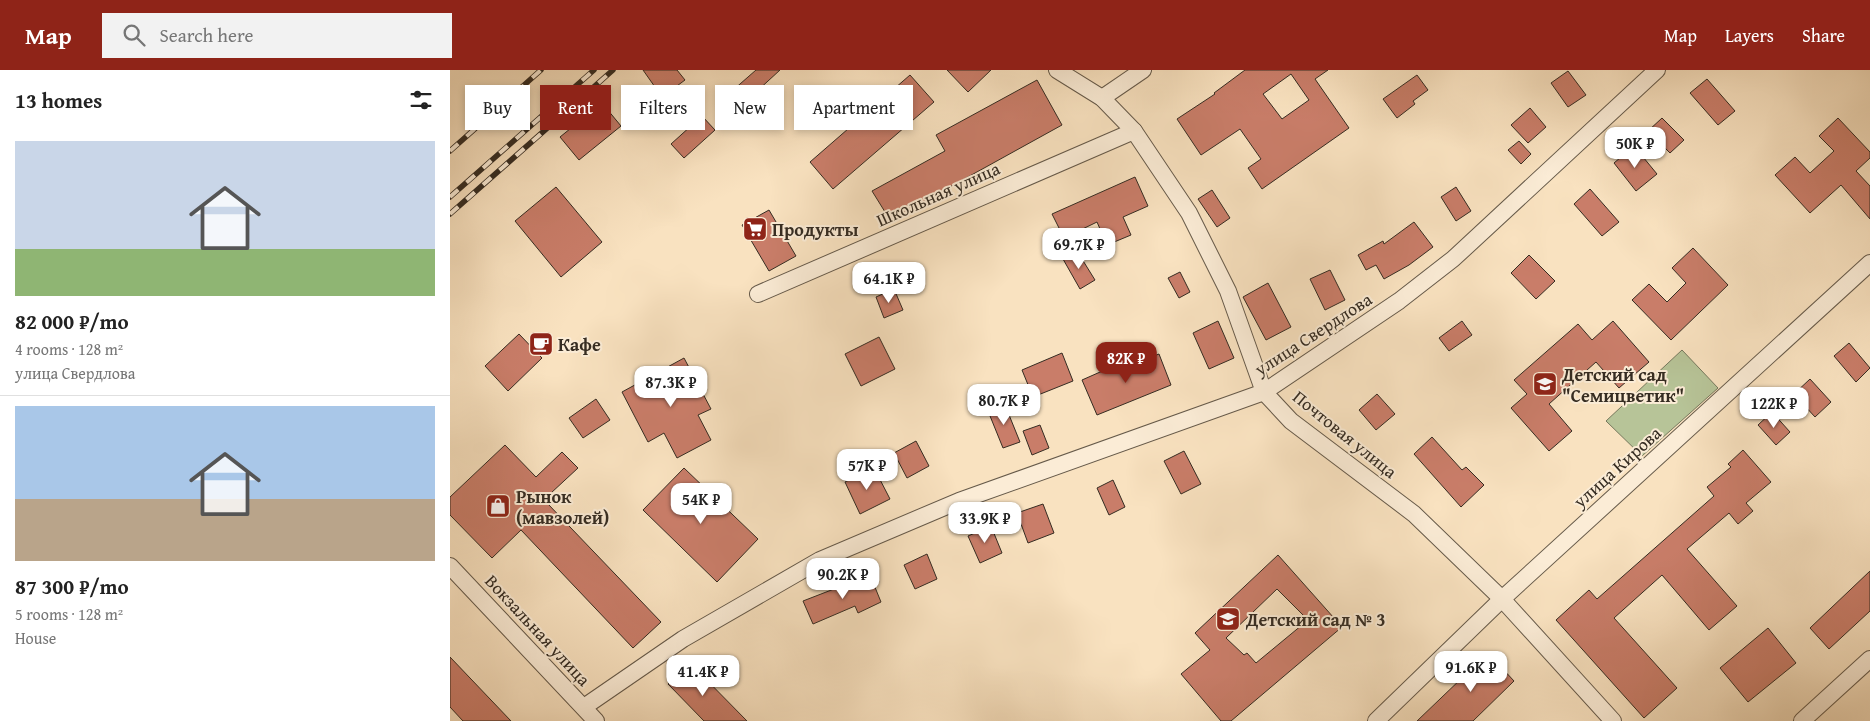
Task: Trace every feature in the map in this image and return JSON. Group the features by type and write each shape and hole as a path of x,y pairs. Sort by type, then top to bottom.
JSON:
{"street":[{"name":"Почтовая улица","path":"1057,70 1102,98 1134,131 1189,213 1228,291 1264,392 1291,421 1414,514 1502,599 1613,721"},
{"path":"1102,98 1142,70"},
{"name":"улица Свердлова","path":"584,708 683,639 820,560 959,501 1264,392 1399,301 1454,259 1656,70"},
{"name":"Школьная улица","path":"758,294 1134,131"},
{"name":"улица Кирова","path":"1376,721 1502,599 1870,263"},
{"name":"Вокзальная улица","path":"450,566 596,721"},
{"path":"1802,721 1870,659"}],"green space":[{"path":"1682,350 1718,388 1642,456 1606,421"}],"building":[{"path":"643,70 677,70 685,80 678,85 654,85"},
{"path":"756,70 780,70 764,85 739,85"},
{"path":"947,70 991,70 968,92"},
{"path":"1245,70 1328,70 1315,79 1349,128 1262,189 1248,168 1261,159 1240,129 1201,155 1177,119","holes":["1291,74 1309,100 1282,119 1263,94"]},
{"path":"1568,71 1586,95 1568,107 1551,83"},
{"path":"910,75 934,102 913,120 913,85 899,85"},
{"path":"1417,75 1428,90 1413,101 1415,104 1397,118 1383,99"},
{"path":"1707,79 1735,111 1718,125 1690,93"},
{"path":"1037,80 1062,125 890,220 872,191 945,151 936,135"},
{"path":"1530,108 1546,127 1528,143 1511,125"},
{"path":"611,114 621,126 579,160 560,137 569,130 611,130"},
{"path":"1662,118 1684,140 1670,153 1648,131"},
{"path":"1838,118 1870,152 1870,158 1856,171 1870,186 1870,219 1841,185 1810,213 1775,175 1795,157 1810,173 1834,151 1819,136"},
{"path":"705,119 715,130 684,158 671,144 686,130 705,130"},
{"path":"847,130 901,130 833,189 810,162"},
{"path":"1519,141 1531,154 1521,164 1508,150"},
{"path":"1634,146 1657,174 1636,191 1614,163"},
{"path":"1135,177 1148,206 1123,217 1131,235 1107,245 1097,222 1064,238 1052,214"},
{"path":"556,187 602,242 561,277 515,221"},
{"path":"1456,187 1471,211 1456,221 1441,197"},
{"path":"1590,189 1619,222 1602,236 1574,204"},
{"path":"1212,190 1230,218 1217,227 1198,199"},
{"path":"769,210 796,256 769,271 742,225"},
{"path":"1414,222 1433,247 1409,265 1384,279 1376,265 1366,270 1358,255 1383,241 1384,244"},
{"path":"1693,248 1728,285 1671,340 1632,300 1649,284 1667,302 1686,283 1672,268"},
{"path":"1077,251 1095,280 1080,289 1063,259"},
{"path":"1529,255 1555,281 1536,299 1511,273"},
{"path":"1330,270 1345,300 1325,310 1310,279"},
{"path":"1180,272 1190,292 1179,298 1168,278"},
{"path":"1268,283 1291,327 1266,340 1243,297"},
{"path":"894,289 903,310 884,318 876,297"},
{"path":"1218,321 1234,358 1209,369 1193,333"},
{"path":"1462,321 1472,335 1449,351 1439,338"},
{"name":"Детский сад \"Семицветик\"","path":"1613,321 1649,362 1619,388 1596,362 1549,404 1572,431 1549,451 1511,408 1527,394 1514,380 1578,324 1592,340"},
{"path":"519,334 542,358 508,391 485,366"},
{"path":"879,337 895,369 861,386 845,354"},
{"path":"1849,343 1870,368 1856,382 1834,356"},
{"path":"1062,353 1073,381 1033,397 1022,370"},
{"path":"1159,354 1171,385 1097,415 1082,380 1116,365 1118,370"},
{"path":"684,358 711,409 698,415 711,440 677,458 664,433 648,442 622,392"},
{"path":"1810,379 1831,402 1815,417 1794,394"},
{"path":"1377,394 1395,414 1376,430 1359,410"},
{"path":"596,399 610,420 583,438 569,418"},
{"path":"1005,405 1020,442 1003,448 988,411"},
{"path":"1772,412 1790,432 1776,445 1758,425"},
{"path":"1040,425 1049,448 1032,455 1023,431"},
{"path":"1432,437 1462,470 1466,467 1484,485 1461,507 1414,454"},
{"path":"916,441 929,466 907,478 894,453"},
{"path":"505,445 536,477 562,452 578,468 551,493 555,497 548,504 661,622 633,648 521,530 492,558 450,515 450,497"},
{"path":"1743,450 1771,482 1746,503 1753,511 1738,524 1729,513 1687,549 1737,606 1709,630 1662,575 1614,618 1677,688 1644,718 1556,620 1589,590 1597,599 1714,496 1707,487 1731,467 1728,464"},
{"path":"1184,451 1201,484 1181,494 1164,461"},
{"path":"684,468 758,539 717,582 643,510"},
{"path":"874,468 890,499 860,514 845,482"},
{"path":"1113,480 1125,507 1109,515 1097,488"},
{"path":"1043,504 1054,533 1028,543 1017,513"},
{"path":"991,526 1002,553 980,563 968,536"},
{"path":"927,554 937,579 915,589 904,565"},
{"path":"1278,555 1342,627 1231,721 1221,721 1181,674 1210,650 1195,633","holes":["1277,589 1308,620 1256,663 1247,653 1244,655 1226,638"]},
{"path":"1870,571 1870,611 1829,649 1810,628"},
{"path":"870,575 881,602 858,613 855,606 813,624 803,601"},
{"path":"1768,628 1796,663 1748,702 1720,668"},
{"path":"1488,653 1514,681 1473,721 1417,721"},
{"path":"450,657 511,721 463,721 450,707"},
{"path":"690,663 747,721 704,721 668,684"}],"railway":[{"path":"450,151 541,70"},
{"path":"450,197 594,70"},
{"path":"450,214 613,70"}],"place":[{"name":"Продукты","path":"755,229"},
{"name":"Кафе","path":"541,344"},
{"name":"Детский сад \"Семицветик\"","path":"1545,384"},
{"name":"Рынок (мавзолей)","path":"498,506"},
{"name":"Детский сад № 3","path":"1228,619"}]}
